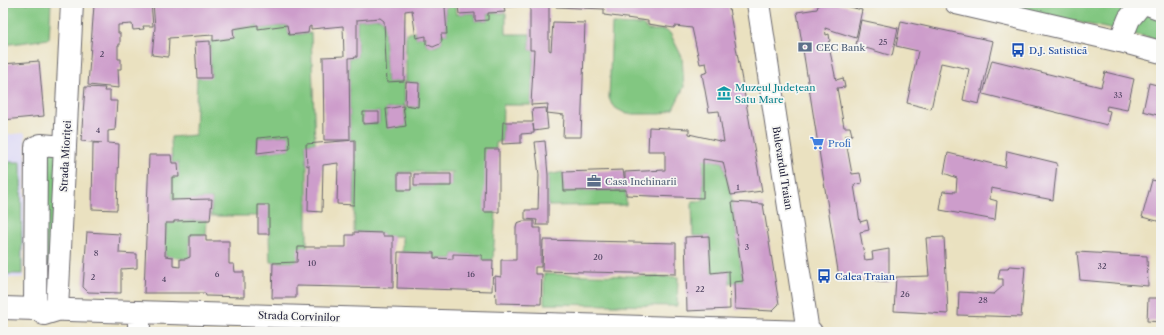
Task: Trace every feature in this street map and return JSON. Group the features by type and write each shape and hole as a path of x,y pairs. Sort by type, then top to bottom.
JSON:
{"street":[{"name":"Strada Mioriței","path":"57,310 72,3"},
{"name":"Bulevardul Traian","path":"758,3 809,332"},
{"path":"956,3 1161,52"},
{"path":"1120,41 1129,19 1144,3 1161,9"},
{"path":"35,309 36,147 41,145 65,146"},
{"name":"Strada Corvinilor","path":"3,308 57,310 139,322 809,332"},
{"path":"3,320 21,321 57,310"}],"shaded area":[{"path":"25,133 26,156 23,278 3,278 3,135"}],"green space":[{"path":"21,3 51,3 49,39 3,45 3,5"},
{"path":"996,3 1123,3 1161,16 1161,40 1082,23"},
{"path":"455,6 456,14 475,13 475,21 488,20 488,13 506,13 506,34 530,34 530,50 534,50 531,105 503,105 502,141 496,143 496,212 493,260 482,260 482,255 453,254 453,259 434,258 434,253 402,252 402,236 383,236 383,233 354,232 355,141 350,140 349,58 357,57 357,20 380,18 384,21 387,82 404,81 405,107 418,107 419,83 406,82 406,33 415,32 416,38 426,36 426,44 430,46 433,47 439,45 442,41 441,34 447,34 445,7","holes":["403,106 405,107 405,126 388,128 386,109","379,112 379,123 363,124 363,113","405,172 454,172 451,174 451,186 414,186 411,190 398,190 398,173"]},
{"path":"612,24 642,25 648,30 665,30 670,33 682,57 684,87 673,109 661,114 627,114 612,105 609,98"},
{"path":"258,25 258,29 287,25 289,35 311,33 315,143 306,144 307,247 297,262 270,262 268,205 258,216 211,216 212,199 172,200 172,177 179,176 178,163 172,163 171,137 195,135 197,78 211,77 210,41 234,38 233,29","holes":["288,135 290,149 257,153 258,138"]},
{"path":"42,150 58,152 54,286 39,286"},
{"path":"703,159 723,162 731,195 743,281 729,283 729,271 711,273 709,236 693,236 692,201 704,201"},
{"path":"3,162 21,162 22,274 3,274"},
{"path":"563,172 564,191 626,190 626,205 548,206 548,175"},
{"path":"207,220 206,235 190,235 190,257 181,258 165,256 166,223 174,223 174,221"},
{"path":"544,274 678,277 677,306 544,304"}],"building":[{"path":"96,3 151,3 153,26 143,26 144,29 133,30 132,24 118,25 120,45 118,45 118,59 121,59 121,69 118,69 119,88 88,85 94,5"},
{"path":"153,3 549,3 549,50 551,51 553,22 585,23 581,137 563,137 564,115 547,113 548,104 531,105 534,50 530,50 530,6 504,7 505,12 488,13 488,20 475,21 475,13 459,14 458,6 445,7 447,34 441,34 442,41 440,44 433,47 426,44 426,36 416,38 412,10 405,11 404,81 387,82 384,21 380,18 357,20 357,57 349,58 350,140 324,140 323,57 344,56 343,26 311,29 311,26 309,27 308,33 289,35 287,25 258,29 258,25 233,29 234,38 213,41 213,35 169,38 168,57 152,55 155,27"},
{"path":"556,3 728,3 762,191 731,195 723,162 703,159 703,198 626,195 626,190 564,191 563,172 623,170 625,182 625,172 665,170 665,151 648,151 649,127 689,129 689,134 724,142 719,111 709,112 702,74 708,72 706,63 700,64 692,28 675,26 674,28 648,24 648,21 604,15 604,9 556,7"},
{"path":"819,3 834,3 862,10 856,38 825,28 826,35 829,34 830,41 828,42 836,80 843,78 845,87 837,88 844,127 850,127 852,135 845,136 852,174 860,173 862,183 854,185 860,222 867,220 869,230 860,232 865,260 873,259 872,252 889,249 889,282 839,277 797,12 817,9"},
{"path":"861,20 898,28 892,56 856,45"},
{"path":"901,21 993,41 979,104 963,100 969,69 941,63 931,109 907,103 918,51 896,46"},
{"path":"210,41 211,78 197,78 195,42"},
{"path":"992,60 1101,87 1105,72 1134,79 1127,110 1107,106 1106,110 1110,111 1107,125 983,94"},
{"path":"39,61 44,116 3,120 3,64"},
{"path":"406,82 419,83 418,107 405,105"},
{"path":"1149,83 1161,86 1161,116 1143,111"},
{"path":"85,87 105,88 104,91 110,91 110,101 117,101 115,130 108,131 108,143 119,144 117,210 92,209 93,143 102,143 81,141"},
{"path":"403,106 406,126 388,129 386,109"},
{"path":"546,108 548,129 534,131 533,124 534,133 521,134 521,143 502,144 503,122 533,122 532,109"},
{"path":"363,112 379,112 379,123 363,124"},
{"path":"289,135 290,149 257,153 258,138"},
{"path":"355,140 354,205 337,204 338,163 323,165 322,212 308,211 309,165 307,166 306,144"},
{"path":"545,141 548,175 548,225 536,225 537,220 525,219 525,210 538,210 539,175 535,142"},
{"path":"485,149 499,149 499,212 484,212"},
{"path":"1007,151 1057,163 1053,200 991,188 990,199 997,201 995,220 940,210 943,191 956,192 957,178 944,173 948,153 1005,167"},
{"path":"149,155 171,155 172,163 178,163 179,177 172,177 172,200 212,199 210,220 174,221 174,223 166,223 165,256 173,257 173,266 180,267 180,259 190,257 190,235 206,235 206,241 229,241 229,264 234,264 235,272 244,272 244,297 206,296 205,293 144,293"},
{"path":"398,173 411,173 411,190 398,190"},
{"path":"414,174 451,174 451,186 414,186"},
{"path":"1152,180 1161,182 1161,222 1142,217"},
{"path":"732,202 763,204 779,304 772,311 735,309 734,282 743,281"},
{"path":"258,205 269,205 269,234 258,234"},
{"path":"523,221 534,221 534,228 541,228 541,267 535,267 535,274 542,274 541,304 496,303 495,276 501,277 501,260 516,260 516,227 517,223"},
{"path":"87,232 120,234 119,253 137,254 137,268 121,269 121,293 88,292 83,287"},
{"path":"354,232 383,233 383,236 393,236 393,288 296,286 296,298 272,298 273,263 297,262 298,247 346,247 346,235 354,235"},
{"path":"709,236 711,273 729,271 730,309 687,311 685,237"},
{"path":"944,237 948,314 894,311 896,277 929,276 926,238"},
{"path":"543,240 676,243 676,274 542,271"},
{"path":"398,252 434,253 434,258 453,259 453,254 482,255 482,260 493,260 492,291 397,288"},
{"path":"1077,252 1147,256 1148,286 1080,280"},
{"path":"1009,266 1025,267 1021,317 958,315 959,292 994,294 1003,286 1003,279 998,279 1000,269 1008,269"},
{"path":"1148,298 1161,298 1161,322 1147,321"}],"place":[{"name":"CEC Bank","path":"805,47"},
{"name":"D.J. Satistică","path":"1018,50"},
{"name":"Muzeul Județean Satu Mare","path":"724,93"},
{"name":"Profi","path":"817,143"},
{"name":"Casa Inchinarii","path":"594,181"},
{"name":"Calea Traian","path":"824,276"}]}
